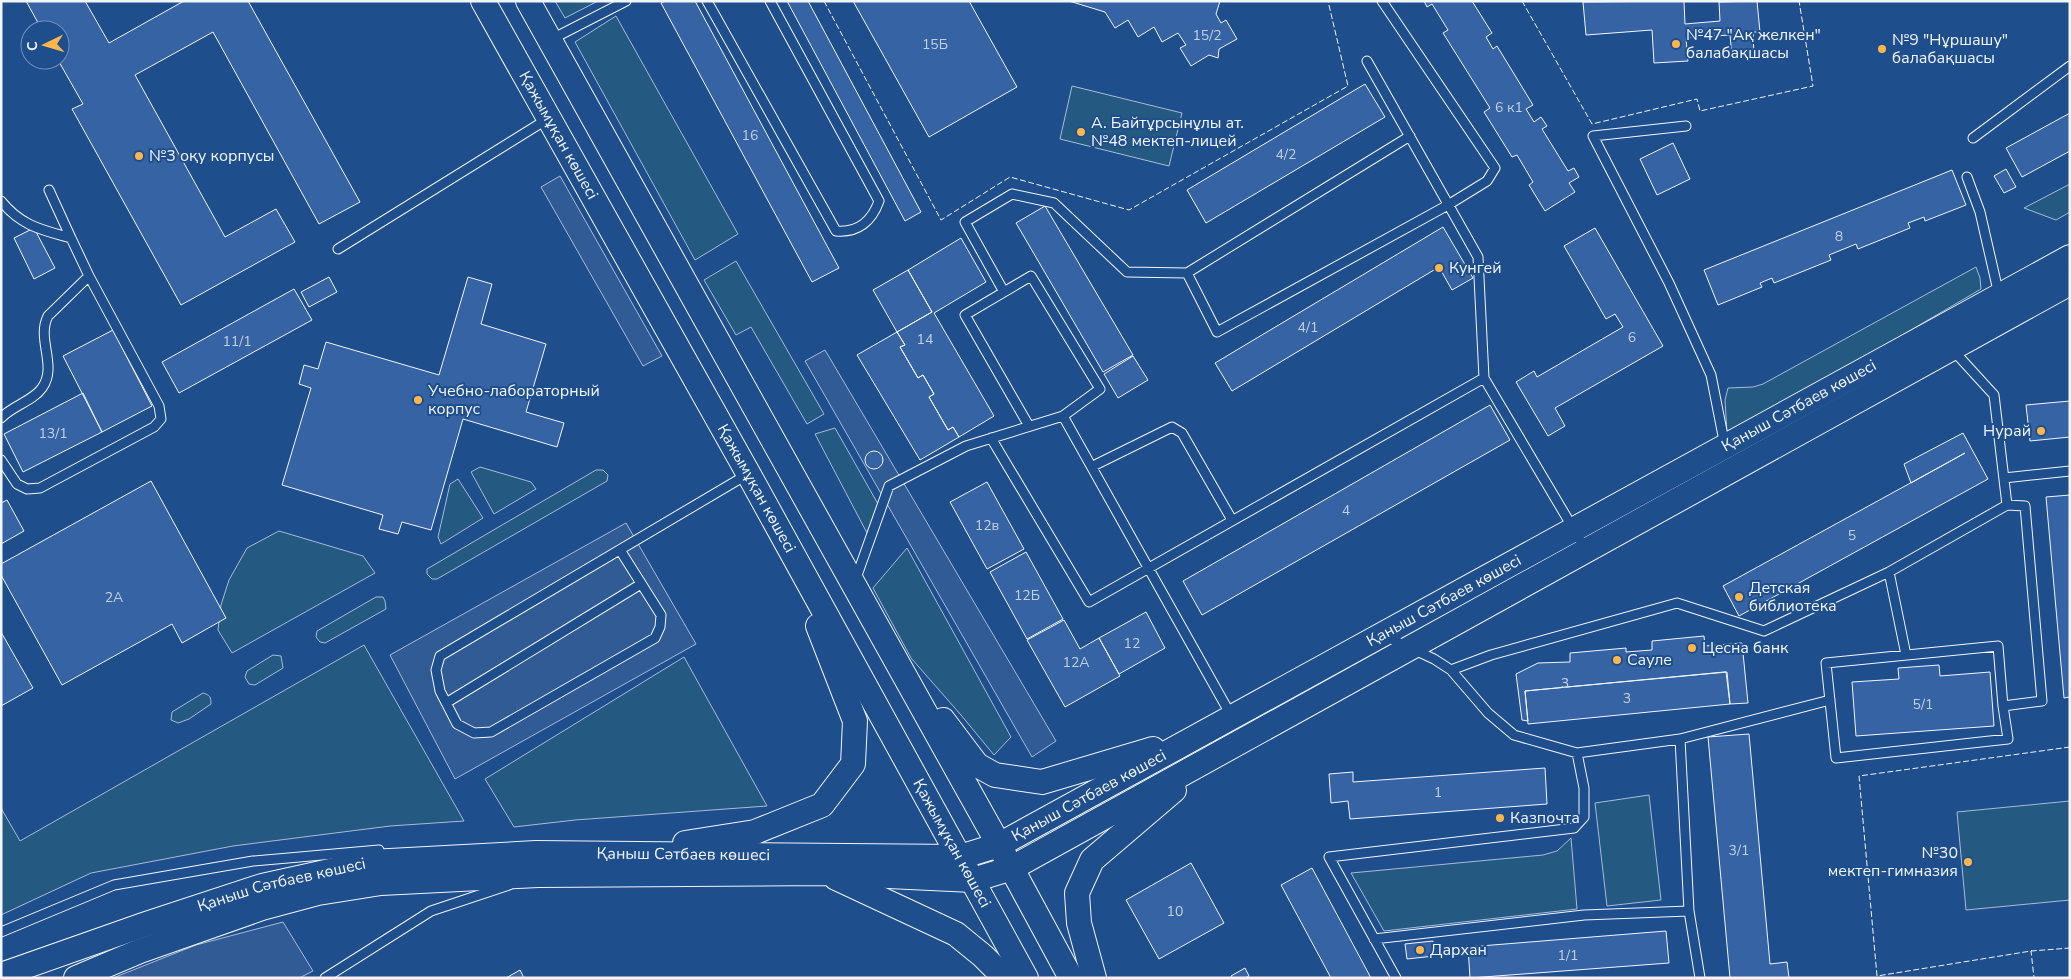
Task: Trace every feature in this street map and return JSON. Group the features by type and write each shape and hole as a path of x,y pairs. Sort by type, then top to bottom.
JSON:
{"main road":[{"name":"Қажымұқан көшесі","path":"483,1 748,473 1026,978"},
{"path":"528,1 1000,845 1071,978"},
{"name":"Қаныш Сәтбаев көшесі","path":"76,978 140,951 262,908 318,893 381,883 616,854 960,857 1000,845 2070,256"},
{"name":"Қаныш Сәтбаев көшесі","path":"4,974 262,886 371,862 537,864 973,880 1012,868 2070,283"},
{"path":"616,854 755,832 822,805 853,764 855,721 784,538"},
{"path":"891,651 978,765 995,775 1042,782 1195,737"},
{"path":"1094,978 1079,923 1076,893 1092,860 1212,758"},
{"path":"825,874 956,934 983,956 1004,978"}],"lane":[{"path":"550,40 626,1"},
{"path":"707,1 836,231 848,232 860,227 875,211 879,201 770,1"},
{"path":"1187,274 1217,332 1448,205 1487,181 1494,168 1382,1"},
{"path":"1367,61 1478,257 1484,378 1586,550"},
{"path":"1973,138 2070,66"},
{"path":"338,249 549,118"},
{"path":"1686,126 1593,136 1669,283 1711,375 1725,446"},
{"path":"1004,292 965,222 1012,194 1054,203 1126,272 1187,274 1410,136"},
{"path":"1967,177 1980,212 1999,295"},
{"path":"1,460 17,484 27,489 40,488 154,427 161,419 159,406 89,276 48,190"},
{"path":"1,201 11,213 34,228 71,238"},
{"path":"1,418 41,390 46,381 48,368 43,334 44,324 48,316 89,276"},
{"path":"854,584 889,486 966,446 1063,416 1100,389 1031,276 965,314 1028,426"},
{"path":"1952,348 1994,394 2007,505"},
{"path":"991,438 1089,602 1484,378"},
{"path":"1063,416 1093,466 1232,717"},
{"path":"1093,466 1172,427 1182,433 1232,520"},
{"path":"2004,478 2070,471"},
{"path":"620,550 661,615 660,627 655,638 491,732 474,733 457,724 440,691 436,670 440,656 748,473"},
{"path":"1451,670 1491,655 1677,603 1764,631 1889,572 2007,505 2025,506 2042,701 2004,706"},
{"path":"1889,572 1906,655"},
{"path":"446,703 641,584"},
{"path":"1381,635 1434,659 1451,670 1488,713 1514,735 1577,754 1680,740 1830,700"},
{"path":"1998,646 2008,739 1836,758 1826,663 1906,655 1998,646"},
{"path":"1680,740 1689,911 1700,978"},
{"path":"1396,978 1329,857 1574,828 1584,817 1584,788 1577,754"},
{"path":"460,848 537,864"},
{"path":"1,932 114,885 252,861 390,849"},
{"path":"325,978 431,911 537,864"},
{"path":"1374,939 1584,914 1689,911"}],"shaded area":[{"path":"555,1 598,1 565,18"},
{"path":"616,16 738,234 695,260 575,42"},
{"path":"1072,86 1182,113 1169,166 1060,139"},
{"path":"560,176 662,356 643,366 541,187"},
{"path":"2070,184 2070,212 2056,220 2024,208"},
{"path":"736,261 824,414 807,424 751,327 736,335 704,280"},
{"path":"1976,267 1981,289 1730,436 1727,433 1725,400 1728,388 1753,387 1763,384"},
{"path":"825,350 1056,741 1032,757 805,361"},
{"path":"835,428 878,504 867,533 815,434"},
{"path":"480,467 531,482 536,489 494,514 471,472"},
{"path":"596,470 603,470 608,475 607,481 437,579 432,579 427,574 427,569"},
{"path":"458,479 483,518 441,544 438,537 450,484"},
{"path":"626,523 696,644 455,779 390,655"},
{"path":"279,531 363,556 375,573 232,653 218,630 221,605 229,580 247,548"},
{"path":"907,548 1011,737 994,755 911,658 873,588"},
{"path":"376,597 383,597 386,609 325,643 320,642 316,637 317,631"},
{"path":"364,645 464,821 390,826 233,846 91,873 1,915 1,808 20,841"},
{"path":"273,655 281,656 283,668 255,685 249,684 245,677 247,671"},
{"path":"684,657 767,806 575,820 514,827 485,779"},
{"path":"203,693 210,697 211,704 189,719 178,723 171,720 172,712"},
{"path":"1649,795 1661,900 1607,906 1595,803"},
{"path":"2070,801 2070,900 1966,910 1957,812"},
{"path":"1571,838 1577,909 1384,931 1351,873 1543,855 1557,851"},
{"path":"283,922 313,971 299,978 113,978 196,945"}],"building":[{"name":"№3 оқу корпусы","path":"26,1 85,1 109,43 184,1 248,1 360,202 319,224 213,32 135,75 225,237 276,209 295,242 181,305 72,109 83,104 64,70 70,70 70,20 36,20"},
{"path":"665,1 695,1 839,268 812,282 661,3"},
{"path":"787,1 808,1 921,212 905,221"},
{"path":"853,1 969,1 1017,87 929,137"},
{"path":"1069,1 1220,1 1216,14 1221,23 1226,20 1237,39 1219,49 1218,58 1209,55 1191,66 1180,48 1186,45 1178,33 1162,42 1154,27 1138,37 1128,20 1115,28 1105,12"},
{"path":"1424,1 1472,1 1492,33 1486,37 1493,49 1497,46 1533,105 1526,109 1534,122 1541,117 1547,126 1542,129 1568,171 1574,168 1579,177 1569,183 1575,192 1545,211 1529,185 1533,182 1517,155 1512,157 1484,112 1490,108 1443,33 1448,30 1432,4 1427,7"},
{"path":"1684,1 1685,24 1720,21 1719,2 1757,1 1760,32 1753,32 1754,56 1732,58 1730,35 1686,38 1688,61 1654,63 1652,30 1586,35 1583,2"},
{"path":"1365,84 1385,117 1206,223 1187,190"},
{"path":"2070,113 2070,151 2022,177 2006,148"},
{"path":"1673,143 1690,179 1657,195 1640,159"},
{"path":"2006,169 2016,187 2004,193 1994,176"},
{"path":"1952,170 1966,205 1925,221 1924,217 1908,223 1910,228 1858,249 1856,244 1829,255 1831,260 1774,283 1772,278 1760,283 1762,287 1718,305 1704,270"},
{"path":"1045,206 1133,355 1103,372 1016,223"},
{"path":"1443,227 1473,278 1452,290 1439,267 1232,391 1215,363"},
{"path":"34,228 55,268 34,279 14,238"},
{"path":"1595,228 1663,346 1555,408 1565,426 1548,436 1516,382 1534,371 1537,377 1623,327 1615,314 1606,319 1564,246"},
{"path":"961,238 986,282 934,313 994,416 959,437 953,427 948,430 929,397 934,394 923,375 918,378 900,347 905,345 897,332 932,312 908,270"},
{"path":"908,270 932,312 897,332 873,290"},
{"path":"329,277 337,292 309,307 301,292"},
{"name":"Учебно-лабораторный корпус","path":"468,277 492,284 481,324 546,344 526,412 564,423 557,447 463,419 431,530 402,522 398,534 379,529 383,515 282,485 311,388 299,384 304,365 318,369 326,342 439,375"},
{"path":"294,289 312,320 179,393 162,362"},
{"path":"113,330 152,406 102,432 63,356"},
{"path":"897,332 905,345 900,347 918,378 923,375 934,394 929,397 948,430 953,427 959,437 920,460 857,355"},
{"path":"1133,356 1148,380 1118,398 1104,374"},
{"path":"83,393 102,432 23,472 4,434"},
{"path":"2070,401 2070,437 2030,441 2026,405"},
{"path":"1490,405 1510,440 1202,615 1183,581"},
{"path":"1963,433 1988,479 1739,616 1723,586 1911,483 1904,464"},
{"path":"874,451 880,454 883,460 880,466 874,469 868,466 865,460 868,454"},
{"path":"151,481 226,618 182,643 172,624 62,685 1,575 1,564"},
{"path":"987,482 1024,549 987,569 950,502"},
{"path":"2070,495 2070,697 2064,698 2046,497"},
{"path":"7,500 24,531 1,544 1,503"},
{"path":"1026,552 1063,619 1027,639 990,572"},
{"path":"1146,612 1165,648 1119,674 1099,638"},
{"path":"1064,620 1080,649 1099,638 1120,676 1065,707 1027,640"},
{"path":"1,632 33,688 1,706"},
{"path":"1704,636 1705,646 1742,643 1748,703 1730,704 1727,672 1525,691 1528,721 1522,720 1516,674 1538,663 1570,662 1570,653 1626,648 1626,652 1652,650 1652,641"},
{"path":"1939,665 1940,676 1990,672 1994,726 1856,736 1852,682 1899,679 1898,668"},
{"path":"1726,672 1730,704 1528,724 1525,691"},
{"path":"1749,734 1770,964 1787,962 1789,978 1730,978 1708,737"},
{"path":"1545,768 1547,804 1350,819 1348,801 1331,803 1329,774 1353,772 1353,782"},
{"path":"1191,863 1224,923 1159,959 1126,900"},
{"path":"1312,868 1371,978 1331,978 1281,885"},
{"path":"1666,931 1669,963 1470,978 1468,947"},
{"name":"Дархан","path":"1433,941 1434,956 1407,959 1405,944"},
{"path":"1245,968 1249,976 1245,978 1232,978 1231,976"},
{"path":"520,970 524,978 506,978"}],"fence":[{"path":"824,1 941,220 1010,177 1129,210 1348,86 1328,1"},
{"path":"1522,1 1592,124 1697,99 1700,111 1813,86 1799,1"},
{"path":"2070,747 1859,776 1877,976 2031,951 2070,948"},
{"path":"2032,950 2034,978"}],"place":[{"name":"№47 \"Ақ желкен\" балабақшасы","path":"1676,44"},
{"name":"№9 \"Нұршашу\" балабақшасы","path":"1882,49"},
{"name":"А. Байтұрсынұлы ат. №48 мектеп-лицей","path":"1081,132"},
{"name":"№3 оқу корпусы","path":"139,156"},
{"name":"Кунгей","path":"1439,268"},
{"name":"Учебно-лабораторный корпус","path":"418,400"},
{"name":"Нурай","path":"2041,431"},
{"name":"Детская библиотека","path":"1739,597"},
{"name":"Цесна банк","path":"1692,648"},
{"name":"Сауле","path":"1617,660"},
{"name":"Казпочта","path":"1500,818"},
{"name":"№30 мектеп-гимназия","path":"1968,862"},
{"name":"Дархан","path":"1420,950"}]}
